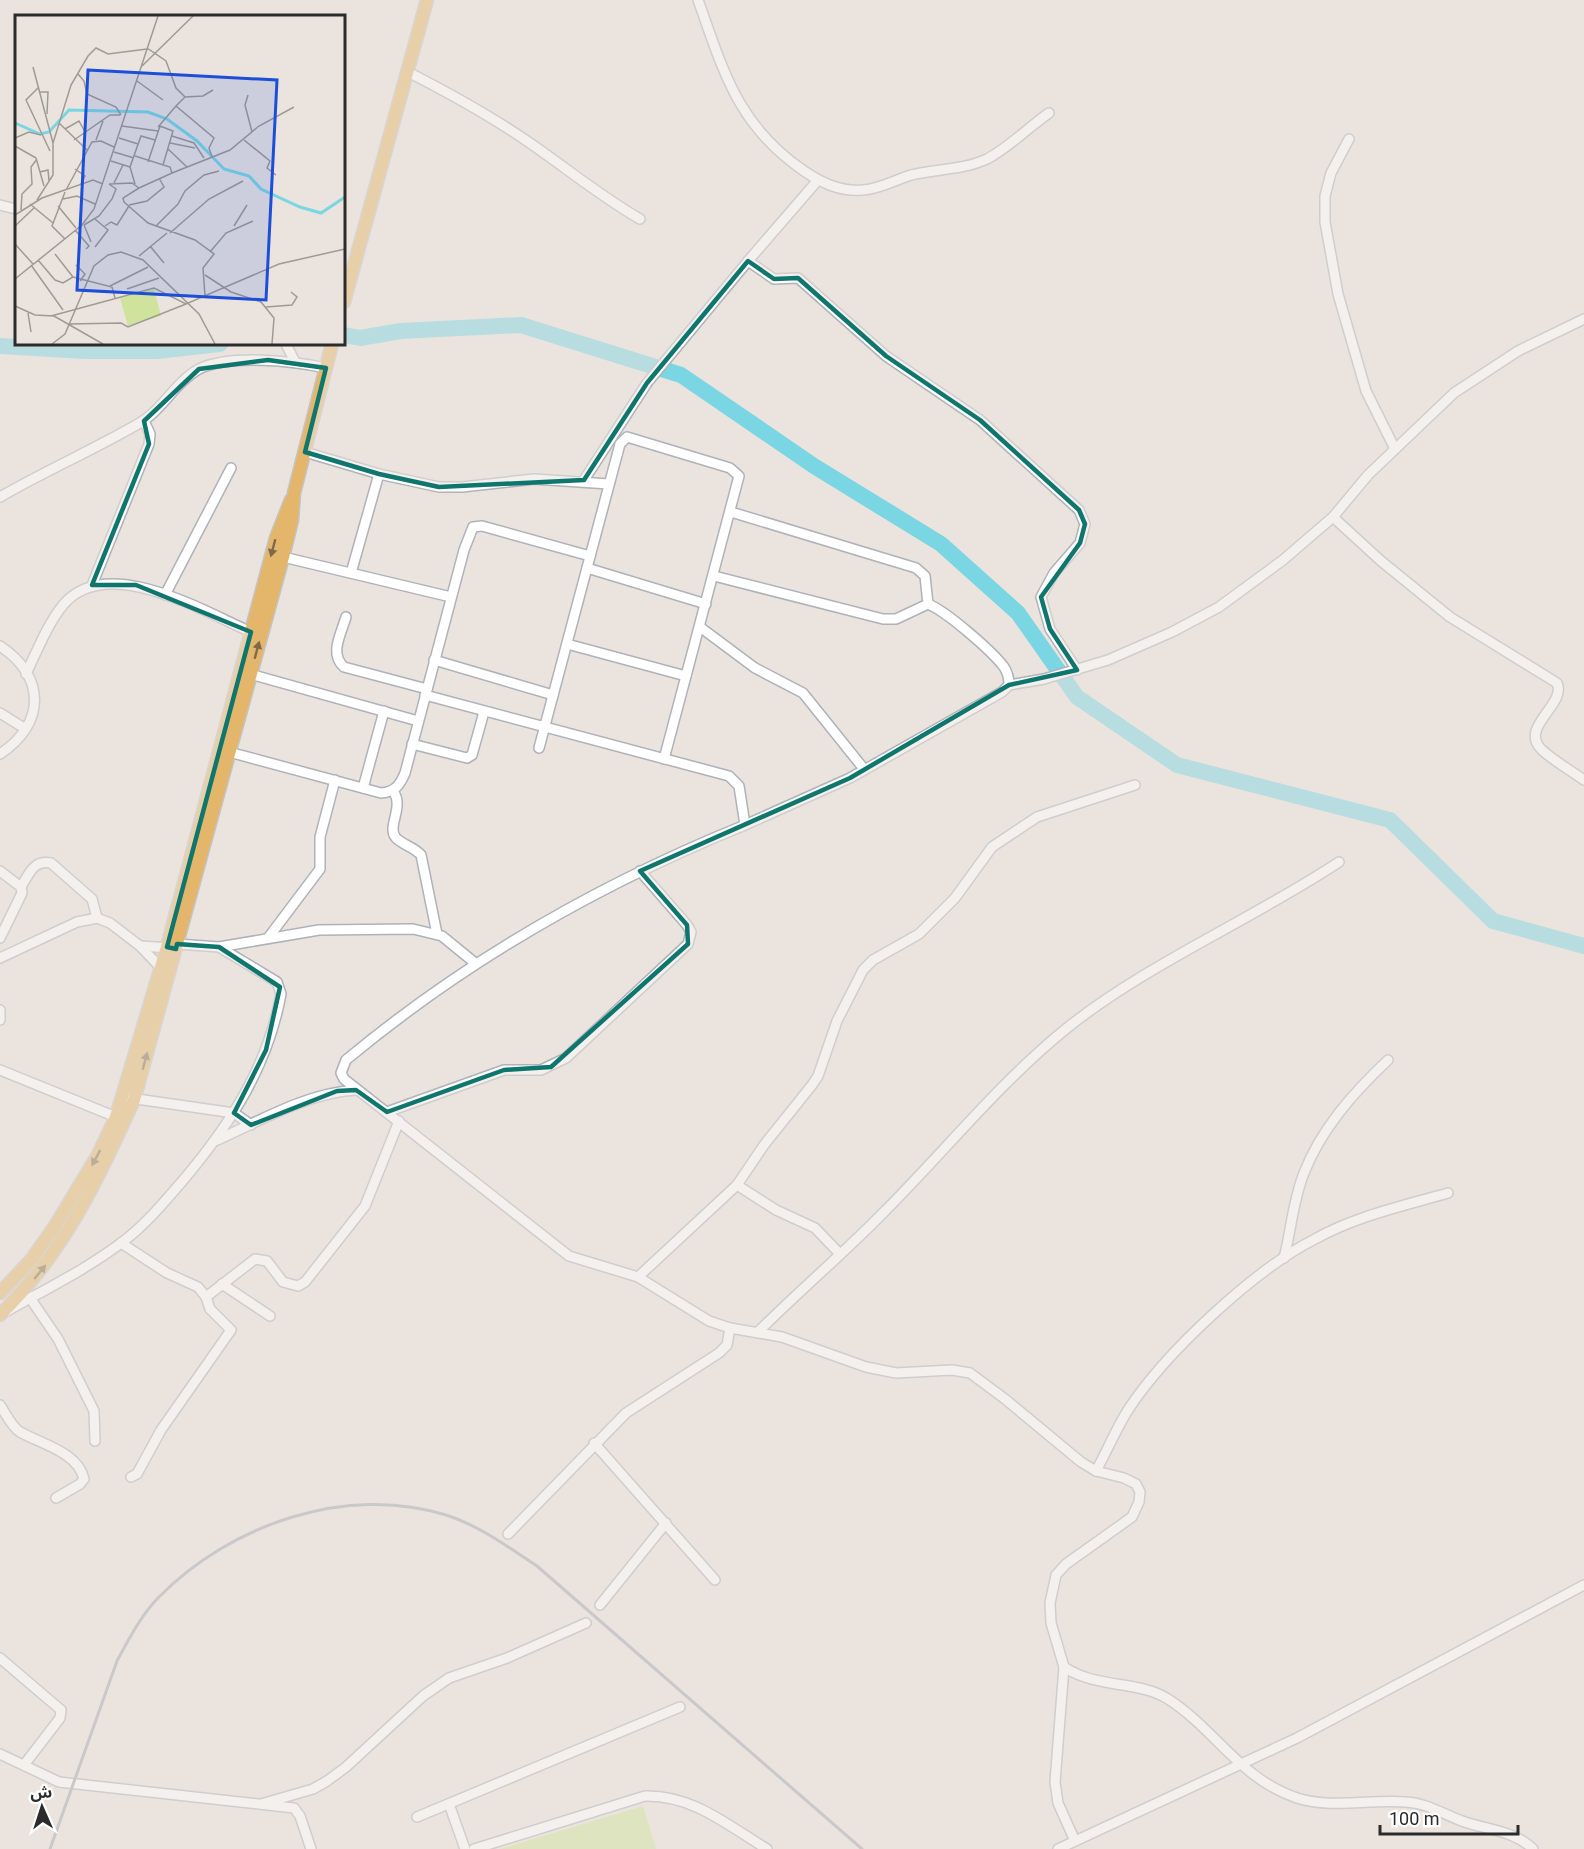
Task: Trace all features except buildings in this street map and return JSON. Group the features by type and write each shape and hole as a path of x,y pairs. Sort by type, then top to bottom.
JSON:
{"main road":[{"path":"345,298 427,0"},
{"path":"0,1315 42,1270 67,1234 108,1160 173,947 283,557 292,520 294,494 332,345"},
{"path":"173,947 251,632 283,516 294,494"},
{"path":"0,1293 31,1260 55,1226 98,1155 128,1098"}],"street":[{"path":"698,0 722,66 744,113 761,136 779,154 818,180 838,188 864,190 913,175 975,164 989,158 1049,113"},
{"path":"408,72 475,107 603,198 640,219"},
{"path":"1349,139 1331,173 1324,196 1325,222 1338,294 1363,381 1395,449"},
{"path":"584,480 647,383 818,180"},
{"path":"0,205 15,209"},
{"path":"748,261 774,279 798,278 886,357 980,420 1079,510 1085,524 1080,543 1054,573 1041,597 1050,629 1077,670"},
{"path":"1075,1841 1058,1803 1055,1782 1064,1667 1051,1623 1050,1603 1056,1575 1086,1548 1120,1527 1132,1516 1140,1502 1136,1484 1124,1478 1096,1471 1081,1462 1005,1399 970,1374 952,1370 896,1373 866,1367 782,1337 759,1331 730,1328 689,1311 638,1277 569,1256 435,1153 399,1121 356,1090 344,1080 341,1073 346,1060 475,963 640,871 864,770 1002,692 1009,685 1077,670 1108,660 1172,632 1219,607 1282,560 1333,517 1368,475 1454,393 1518,351 1584,319"},
{"path":"287,345 296,362"},
{"path":"0,496 144,421 199,369 219,364 296,362 326,368"},
{"path":"92,585 149,444 150,434 144,421"},
{"path":"539,748 621,441 625,437 630,437 736,471 739,478 664,759"},
{"path":"304,452 379,474 439,487 462,488 534,479 584,480 609,484"},
{"path":"165,595 231,468"},
{"path":"351,573 379,474"},
{"path":"731,512 916,568 925,576 928,604"},
{"path":"1333,517 1381,561 1450,617 1557,683 1558,695 1539,725 1536,739 1542,750 1584,780"},
{"path":"229,752 381,793 393,790 401,783 470,531 477,526 590,556"},
{"path":"283,557 451,597"},
{"path":"587,568 706,604"},
{"path":"714,576 883,619 896,620 928,604"},
{"path":"26,674 63,604 76,593 92,585 136,585 251,632"},
{"path":"928,604 954,620 1003,666 1009,685"},
{"path":"345,617 336,654 344,668 544,729 719,772 734,780 742,795 745,825"},
{"path":"700,627 755,668 803,693 864,770"},
{"path":"567,644 686,676"},
{"path":"0,645 18,662 34,686 36,699 34,710 18,739 0,754"},
{"path":"434,660 553,695"},
{"path":"250,674 418,721"},
{"path":"363,788 384,711"},
{"path":"412,744 467,758 472,755 484,712"},
{"path":"0,713 24,728"},
{"path":"268,938 320,869 320,837 335,780"},
{"path":"638,1277 737,1185 764,1145 818,1076 833,1031 863,970 873,960 919,934 955,898 992,846 1014,829 1053,810 1135,785"},
{"path":"393,790 399,806 394,833 396,838 421,855 437,934"},
{"path":"0,938 21,900 21,887 33,867 43,862 51,863 92,899 97,918"},
{"path":"759,1331 840,1254 1026,1063 1068,1027 1128,987 1339,862"},
{"path":"0,871 21,887"},
{"path":"387,1112 504,1070 551,1067 566,1059 688,944 691,932 687,925 640,871"},
{"path":"0,958 77,922 97,918 110,923 140,946 165,971"},
{"path":"140,946 219,947 319,930 358,927 413,929 437,934 454,943 475,963"},
{"path":"0,1315 121,1243 150,1219 215,1141 234,1113 258,1072 281,994 277,982 219,947"},
{"path":"0,1010 0,1020"},
{"path":"1284,1258 1303,1175 1316,1147 1344,1107 1389,1060"},
{"path":"0,1070 116,1117"},
{"path":"215,1141 302,1102 337,1091 356,1090"},
{"path":"128,1098 234,1113 251,1125"},
{"path":"207,1297 247,1264 261,1259 272,1265 284,1282 298,1286 305,1282 364,1206 399,1121"},
{"path":"737,1185 776,1210 814,1228 840,1254"},
{"path":"1096,1471 1128,1410 1164,1366 1226,1304 1284,1258 1314,1239 1375,1213 1448,1193"},
{"path":"121,1243 148,1262 198,1287 207,1297 210,1309 230,1327 230,1334 161,1430 137,1474 131,1478"},
{"path":"222,1284 270,1316"},
{"path":"30,1298 58,1339 94,1411 95,1441"},
{"path":"508,1534 594,1443 638,1403 719,1353 727,1345 730,1328"},
{"path":"0,1405 19,1431 51,1446 77,1463 82,1471 84,1479 80,1484 56,1498"},
{"path":"594,1443 715,1580"},
{"path":"600,1605 666,1523"},
{"path":"1058,1849 1241,1766 1584,1585"},
{"path":"261,1804 313,1789 327,1781 442,1682 507,1658 586,1623"},
{"path":"0,1658 61,1710 60,1718 24,1765"},
{"path":"1064,1667 1078,1676 1098,1683 1150,1691 1167,1698 1241,1766 1277,1790 1300,1799 1315,1802 1419,1803 1462,1821 1508,1833 1533,1849"},
{"path":"417,1817 680,1707"},
{"path":"0,1754 48,1778 71,1784 289,1807 298,1811 311,1849"},
{"path":"474,1849 645,1796 664,1795 691,1802 767,1849"},
{"path":"449,1804 465,1849"}],"highlighted area":[{"path":"748,261 774,279 798,278 886,356 980,420 1079,510 1085,524 1080,543 1041,597 1050,629 1077,670 1009,685 850,778 640,871 687,925 688,944 551,1067 504,1070 387,1112 356,1090 337,1091 251,1125 234,1113 266,1050 280,987 219,947 177,944 176,949 167,947 251,632 136,585 92,585 149,444 144,421 199,369 268,360 326,368 305,452 379,474 439,487 584,480 647,383"}],"green space":[{"path":"643,1806 656,1849 500,1849"}],"waterway":[{"path":"345,335 360,338 401,331 521,325 681,375 814,466 941,544 1018,613 1077,697 1177,765 1390,820 1493,921 1584,946"},
{"path":"0,346 84,351 157,351 211,345"}],"railway":[{"path":"50,1849 117,1661 141,1619 159,1597 188,1571 220,1549 255,1531 292,1517 331,1508 370,1504 408,1507 446,1515 470,1525 537,1566 862,1849"}]}
